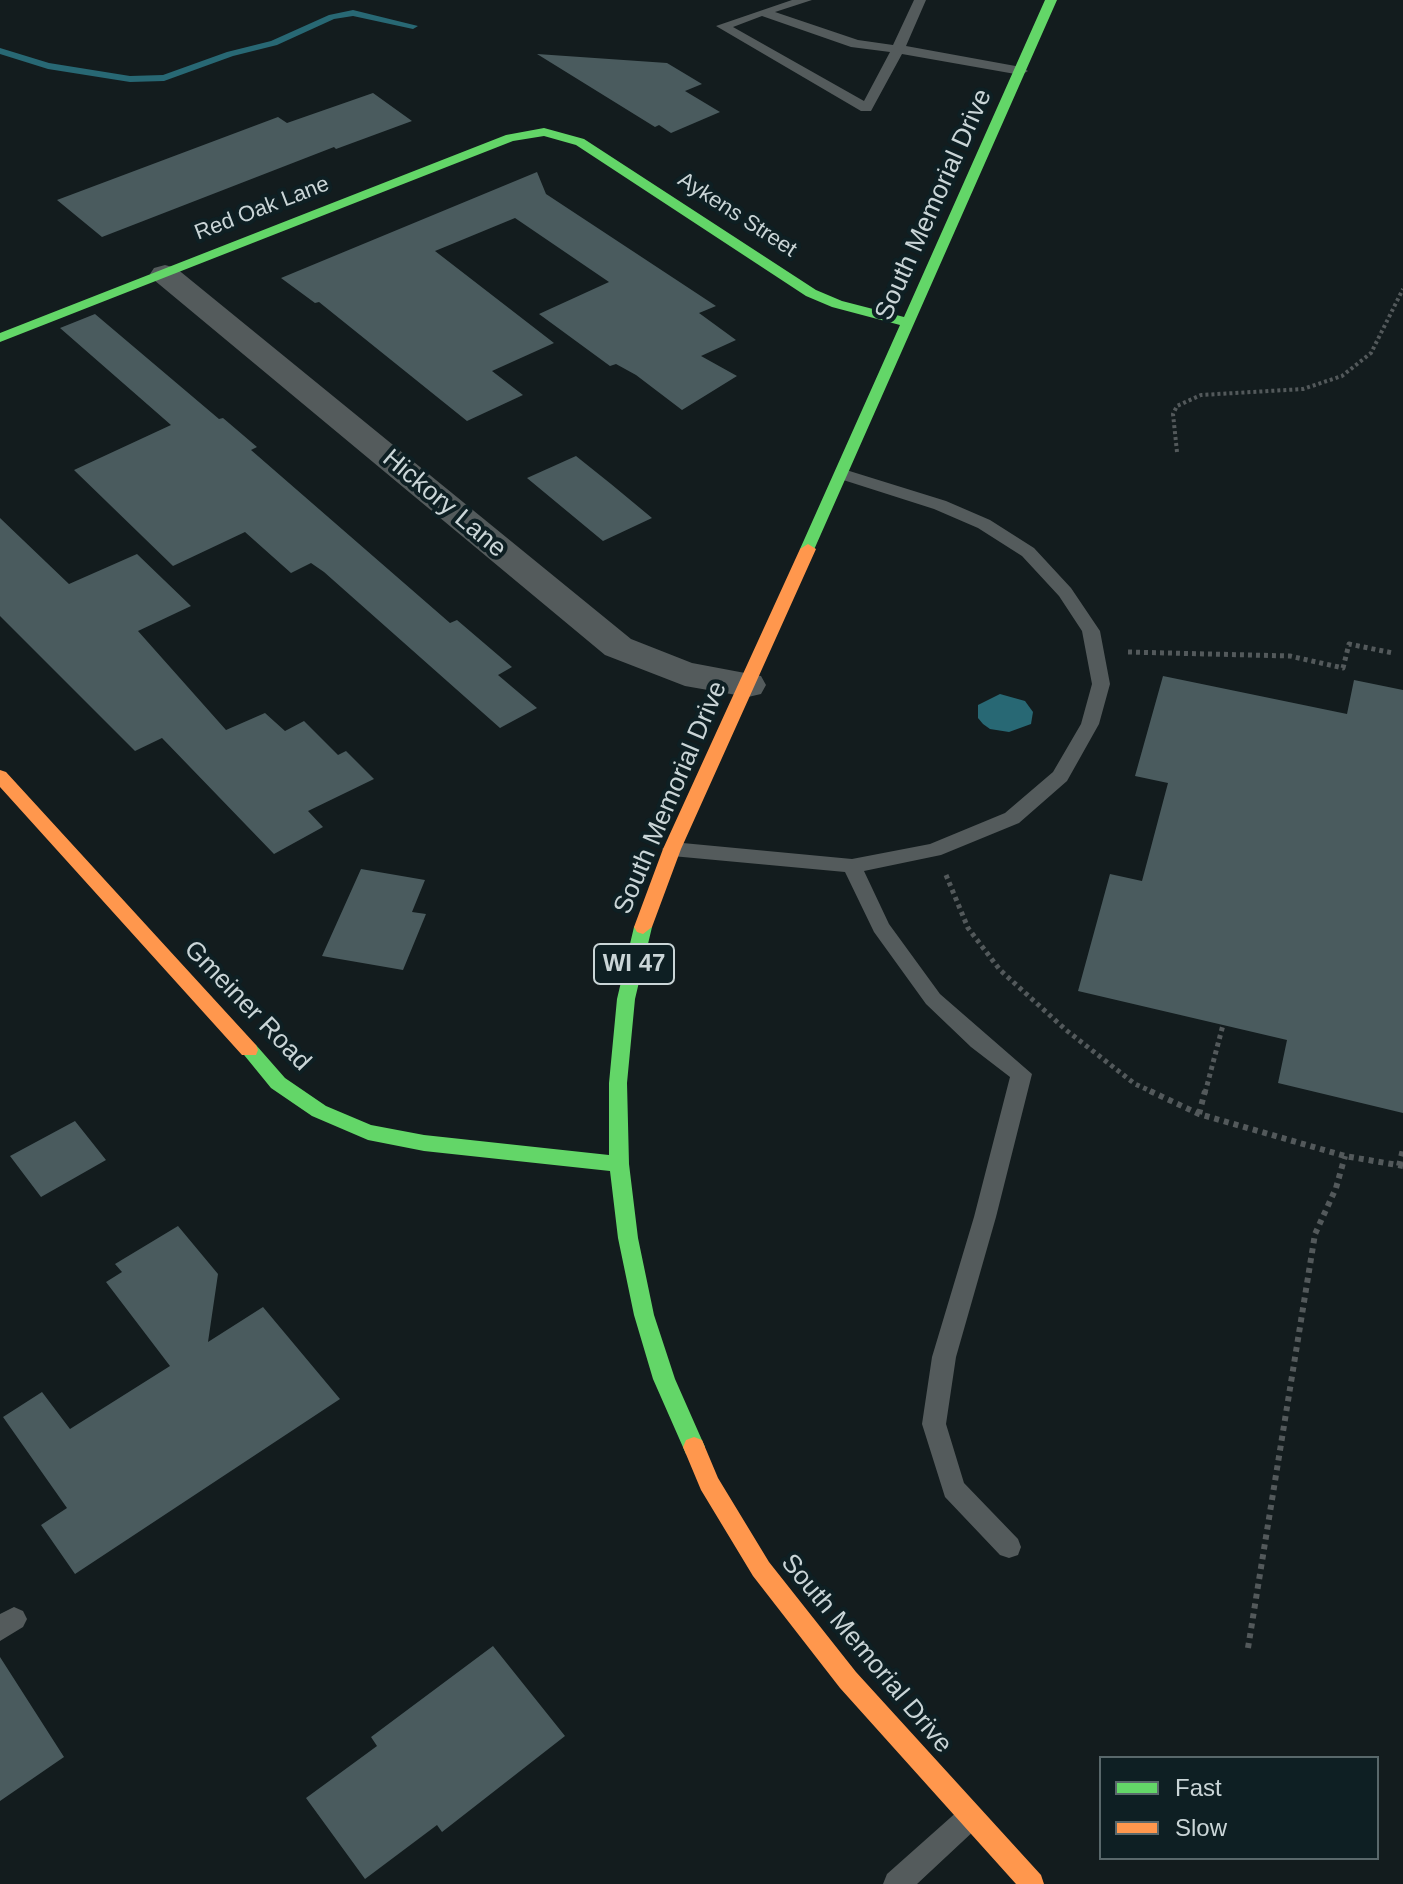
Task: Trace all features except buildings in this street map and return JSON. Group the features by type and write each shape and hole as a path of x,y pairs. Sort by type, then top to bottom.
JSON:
{"main road":[{"name":"South Memorial Drive","path":"1032,1884 821,1645 761,1569 709,1483 664,1379 644,1315 628,1238 619,1164 618,1083 626,999 644,921 672,849 843,474 1051,0"},
{"name":"Aykens Street","path":"544,132 580,142 811,293 851,308 910,323"},
{"name":"Red Oak Lane","path":"0,338 510,138 544,132"},
{"name":"Gmeiner Road","path":"0,776 278,1083 319,1111 368,1132 424,1143 619,1164"}],"street":[{"name":"Hickory Lane","path":"165,274 618,647 685,674 748,685"}],"lane":[{"path":"806,0 722,26 866,108 920,0"},
{"path":"762,12 856,44 1021,71"},
{"path":"672,849 852,866 934,850 1012,818 1060,776 1090,724 1101,684 1091,631 1065,592 1028,552 984,524 940,505 843,474"},
{"path":"852,866 881,927 933,999 978,1041 1021,1074 985,1217 944,1357 934,1424 954,1489 1009,1547"},
{"path":"897,1884 971,1817"}],"path":[{"path":"1177,452 1173,414 1177,406 1201,395 1303,389 1342,376 1371,353 1403,289"},
{"path":"1127,666 1126,652 1290,656 1343,668 1349,644 1393,653"},
{"path":"944,870 968,928 1000,970 1066,1030 1135,1084 1199,1114 1345,1156 1401,1166 1403,1149"},
{"path":"1199,1114 1223,1025"},
{"path":"1248,1648 1315,1234 1336,1188 1345,1156"}],"water":[{"path":"1000,694 1025,701 1033,712 1031,724 1009,732 990,729 983,724 978,718 978,705"}],"waterway":[{"path":"0,51 48,66 130,79 164,78 230,54 274,43 332,17 353,13 413,26"}],"traffic: fast":[{"path":"808,549 1051,0"},
{"path":"0,338 510,138 544,132 580,142 811,293 837,304 910,323"},
{"path":"643,927 626,999 618,1083 619,1164 628,1238 644,1315 664,1379 694,1447"},
{"path":"249,1050 278,1083 319,1111 368,1132 424,1143 619,1164"}],"traffic: slow":[{"path":"643,927 672,849 808,549"},
{"path":"0,776 249,1050"},
{"path":"694,1447 709,1483 761,1569 848,1680 1032,1884"}]}
